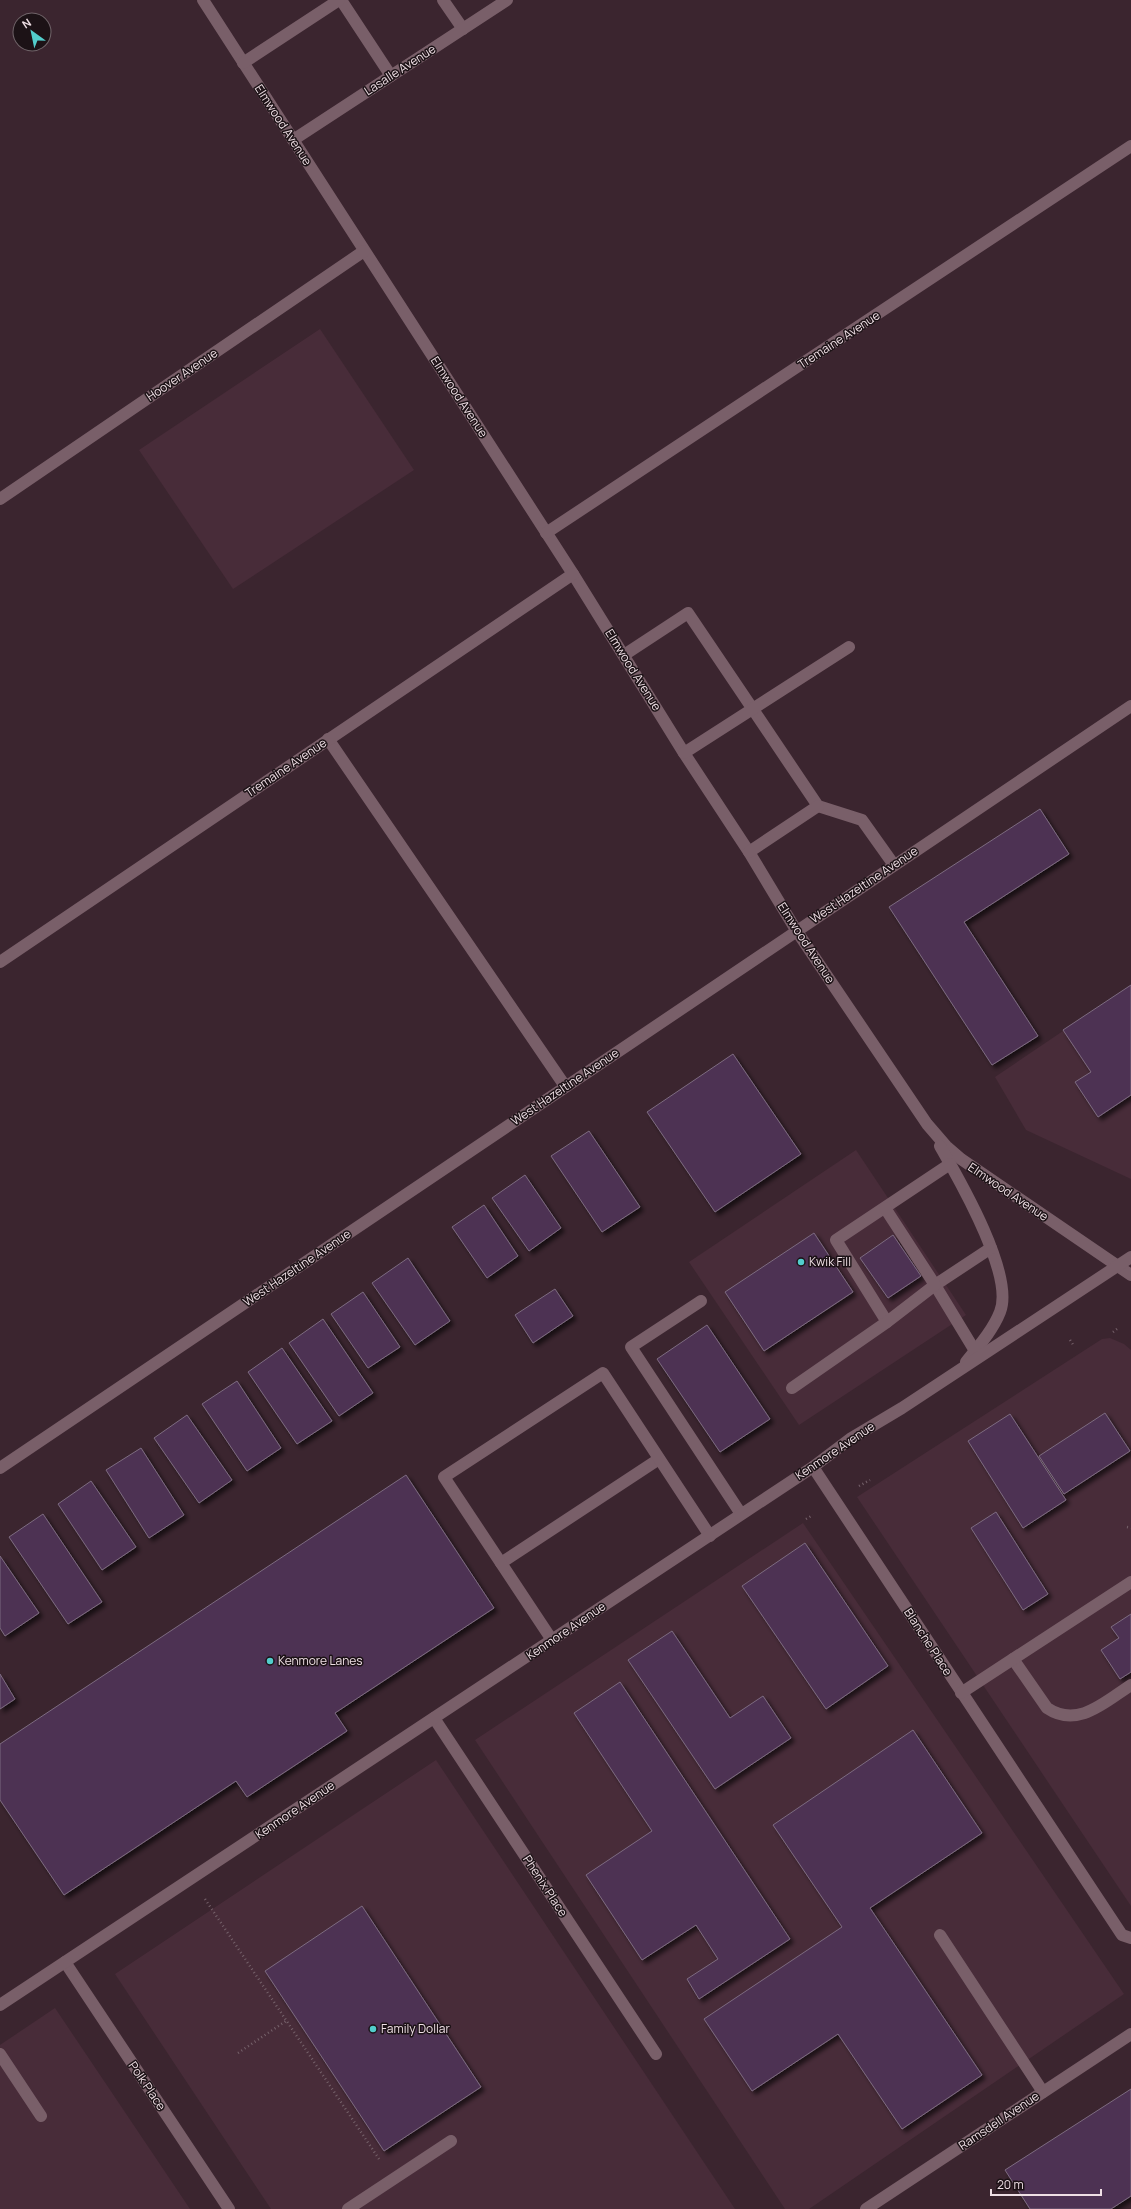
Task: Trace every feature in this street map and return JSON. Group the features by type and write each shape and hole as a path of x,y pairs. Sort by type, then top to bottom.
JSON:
{"street":[{"name":"Elmwood Avenue","path":"203,0 573,574 684,752 749,852 796,930 927,1124 946,1146 961,1159 1131,1275"},
{"path":"243,62 340,0 391,76"},
{"path":"443,0 463,29"},
{"name":"Lasalle Avenue","path":"293,140 507,0"},
{"name":"Tremaine Avenue","path":"546,533 1131,146"},
{"name":"Hoover Avenue","path":"0,500 364,251"},
{"name":"Tremaine Avenue","path":"0,962 573,574"},
{"path":"624,655 688,613 818,806 862,820 894,865"},
{"path":"684,752 850,647"},
{"name":"West Hazeltine Avenue","path":"0,1468 796,930 1131,706"},
{"path":"328,739 566,1086"},
{"path":"749,852 818,806"},
{"path":"927,1124 950,1164 991,1248 1000,1271 1003,1289 1000,1311 975,1351 958,1372"},
{"path":"887,1322 836,1240 950,1164"},
{"path":"885,1208 935,1285 975,1351"},
{"path":"792,1388 887,1322 935,1285 991,1248"},
{"name":"Kenmore Avenue","path":"0,2006 710,1536 813,1467 850,1438 958,1372 1131,1257"},
{"path":"701,1301 631,1348 741,1514"},
{"path":"552,1640 444,1477 556,1403 602,1373 710,1536"},
{"path":"501,1563 659,1459"},
{"name":"Blanche Place","path":"813,1467 1122,1935 1131,1938"},
{"path":"962,1693 1013,1658 1131,1582"},
{"path":"1013,1658 1047,1708 1055,1714 1067,1717 1076,1717 1088,1713 1131,1684"},
{"name":"Phenix Place","path":"434,1718 656,2054"},
{"path":"940,1935 1044,2092"},
{"name":"Polk Place","path":"65,1962 229,2209"},
{"name":"Ramsdell Avenue","path":"866,2209 1131,2034"},
{"path":"0,2054 40,2116"},
{"path":"348,2209 451,2141"}],"path":[{"path":"1112,1332 1117,1328"},
{"path":"1070,1340 1074,1346"},
{"path":"859,1486 870,1480"},
{"path":"806,1519 812,1515"},
{"path":"1127,1527 1131,1528"},
{"path":"211,1908 378,2156"},
{"path":"238,2053 286,2021"}],"shaded area":[{"path":"320,329 414,470 233,589 139,450"},
{"path":"1131,985 1131,1179 1026,1130 995,1077"},
{"path":"856,1150 966,1315 799,1425 689,1262"},
{"path":"1110,1338 1124,1344 1131,1350 1131,1906 857,1497 1102,1339"},
{"path":"803,1523 1124,1994 809,2209 785,2209 475,1740"},
{"path":"436,1760 735,2209 271,2209 115,1974"},
{"path":"55,2008 190,2209 0,2209 0,2045"}],"building":[{"path":"1040,809 1069,854 964,922 1038,1036 992,1065 889,907"},
{"path":"1131,985 1131,1095 1098,1117 1075,1082 1091,1072 1063,1030"},
{"path":"733,1054 801,1154 715,1212 647,1112"},
{"path":"589,1131 640,1207 602,1232 551,1156"},
{"path":"525,1175 561,1228 529,1251 492,1198"},
{"path":"484,1205 518,1256 487,1278 452,1227"},
{"name":"Kwik Fill","path":"814,1233 853,1292 764,1351 725,1292"},
{"name":"Kwik Fill","path":"893,1235 921,1276 888,1298 860,1258"},
{"path":"408,1258 450,1321 415,1345 372,1283"},
{"path":"555,1289 573,1316 533,1343 515,1315"},
{"path":"363,1292 400,1347 368,1368 331,1314"},
{"path":"323,1319 373,1393 339,1416 289,1343"},
{"path":"707,1325 770,1419 720,1452 657,1359"},
{"path":"282,1348 332,1421 297,1444 248,1372"},
{"path":"237,1381 281,1448 247,1471 202,1404"},
{"path":"1105,1413 1130,1451 1064,1494 1039,1456"},
{"path":"1010,1414 1066,1500 1023,1528 968,1441"},
{"path":"187,1415 232,1480 199,1503 154,1438"},
{"path":"141,1448 184,1515 149,1538 106,1470"},
{"name":"Kenmore Lanes","path":"406,1475 494,1608 335,1713 347,1731 247,1797 236,1781 64,1895 0,1800 0,1744"},
{"path":"91,1481 136,1547 102,1570 58,1504"},
{"path":"996,1512 1048,1594 1023,1610 971,1528"},
{"path":"43,1514 102,1602 68,1624 9,1537"},
{"path":"805,1543 888,1666 826,1709 742,1586"},
{"path":"0,1556 39,1613 5,1636 0,1628"},
{"path":"1131,1614 1131,1672 1120,1679 1101,1650 1119,1638 1111,1627"},
{"path":"672,1631 730,1718 763,1696 791,1738 715,1789 628,1660"},
{"path":"0,1674 15,1699 0,1709"},
{"path":"620,1682 790,1939 699,1999 687,1979 718,1959 696,1925 642,1960 586,1875 652,1831 574,1713"},
{"path":"913,1730 982,1833 870,1908 982,2075 902,2129 838,2034 752,2091 704,2019 842,1927 773,1825"},
{"name":"Family Dollar","path":"362,1906 481,2087 384,2151 265,1971"},
{"path":"1131,2089 1131,2196 1111,2209 1030,2209 1005,2170"}],"place":[{"name":"Kwik Fill","path":"801,1262"},
{"name":"Kenmore Lanes","path":"270,1661"},
{"name":"Family Dollar","path":"373,2029"}]}
